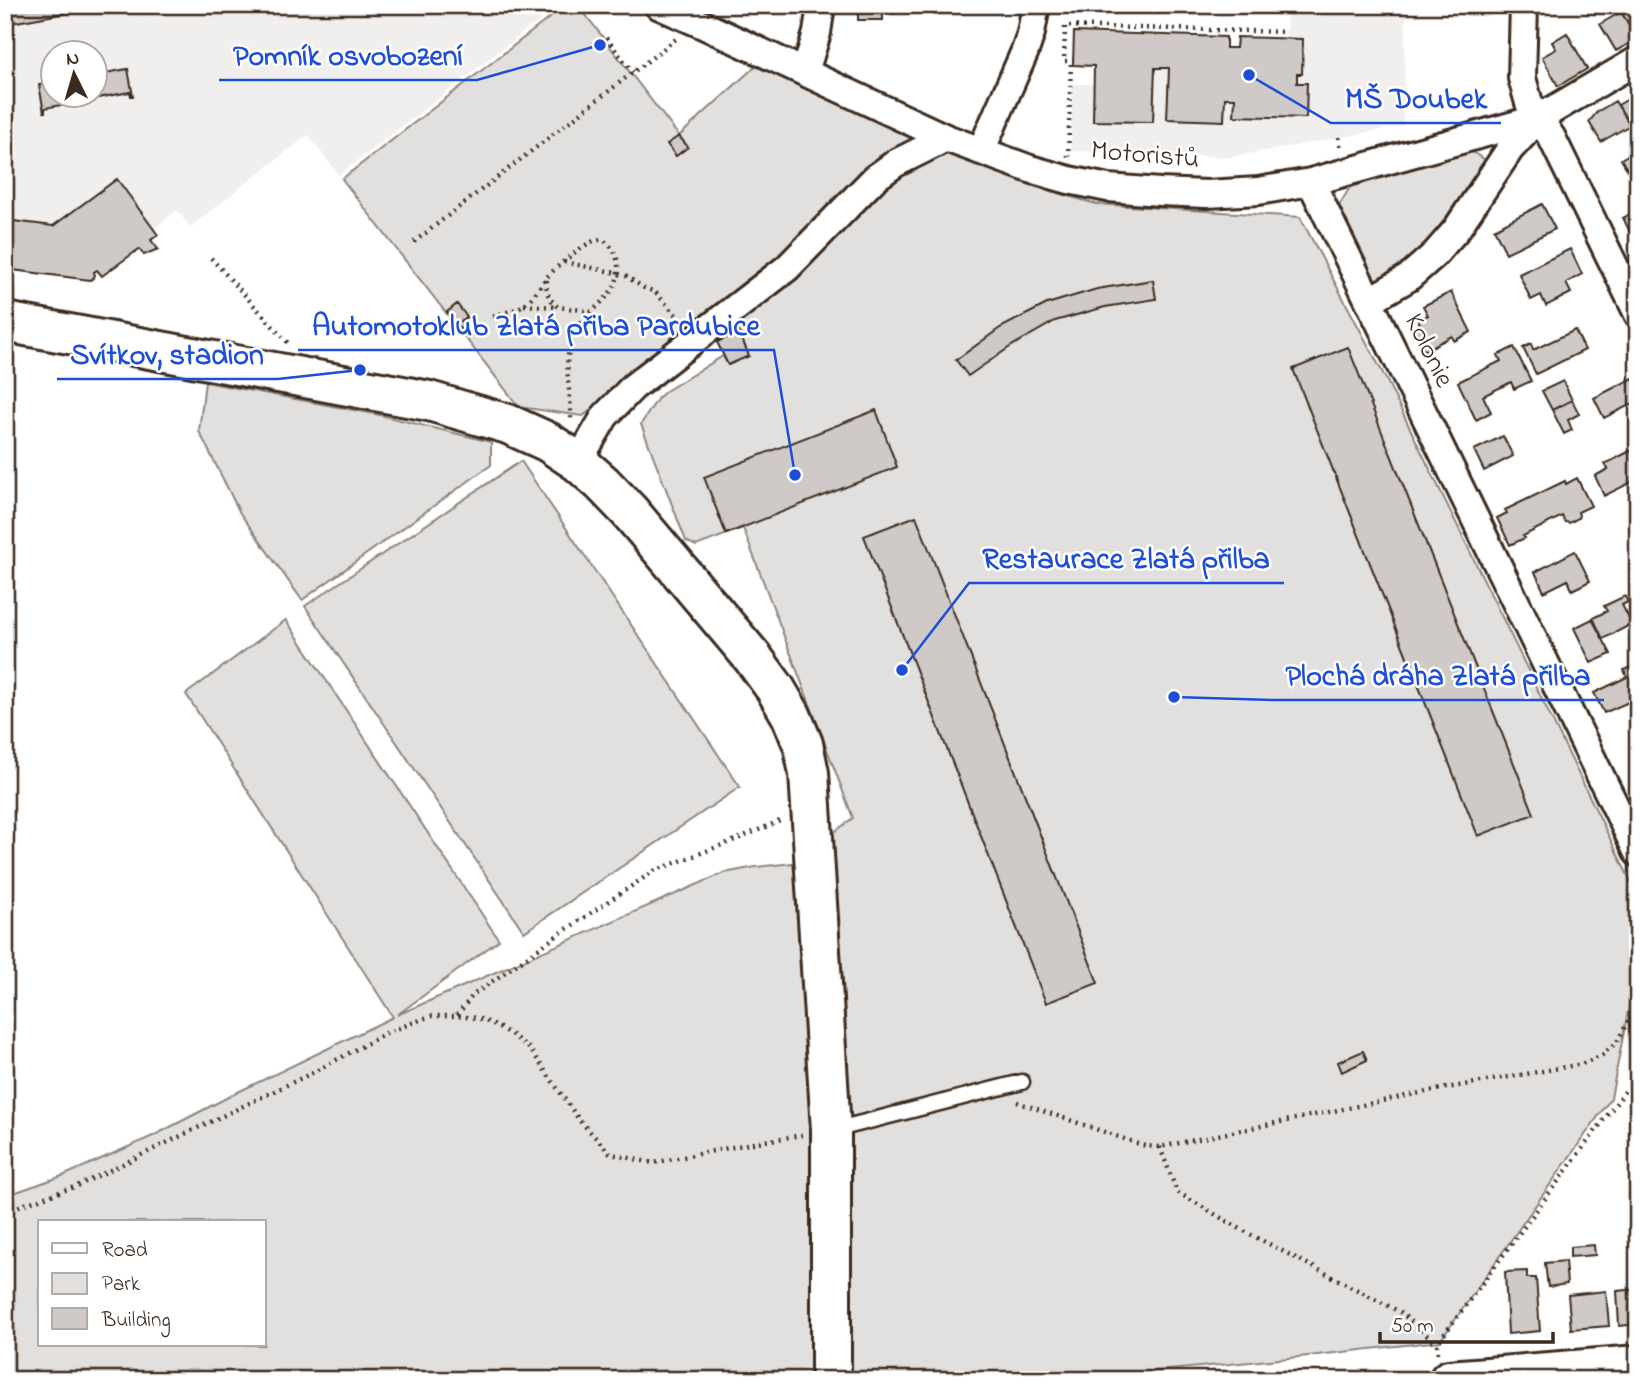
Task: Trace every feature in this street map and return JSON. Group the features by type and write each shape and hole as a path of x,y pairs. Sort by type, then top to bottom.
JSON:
{"street":[{"name":"Motoristů","path":"658,5 946,138 1030,169 1108,188 1207,194 1258,191 1311,181 1539,118 1638,60"},
{"path":"805,72 817,33 821,5"},
{"path":"981,151 1025,51 1036,5"},
{"path":"1524,5 1522,78 1529,103 1552,138 1638,314"},
{"name":"Kolonie","path":"1539,118 1510,149 1456,230 1435,254 1408,278 1369,302 1638,853"},
{"path":"578,462 605,416 634,387 787,268 875,178 896,163 946,138"},
{"path":"1311,181 1369,302"},
{"path":"5,322 429,401 508,424 548,442 578,462 602,483 630,512 753,658 786,706 803,744 809,773 831,1130 831,1380"},
{"path":"1444,1368 1638,1365"}],"lane":[{"path":"831,1130 1022,1082"}],"path":[{"path":"414,242 699,23"},
{"path":"1068,165 1072,61 1064,61 1065,26 1286,32"},
{"path":"606,38 622,54 633,72"},
{"path":"523,305 563,262 596,239 604,240 611,246 618,260 616,282 610,293 576,331 569,349 567,388 571,421"},
{"path":"563,262 626,276 655,292 679,318"},
{"path":"548,277 545,288 558,307"},
{"path":"493,316 523,305 592,311"},
{"path":"456,1016 473,995 654,871 775,824"},
{"path":"979,1094 1003,1096 1145,1146 1160,1147 1430,1091 1582,1064 1602,1055 1617,1042 1638,1002"},
{"path":"5,1211 77,1186 152,1152 314,1072 388,1032 431,1016 477,1018 512,1035 530,1049 580,1121 611,1154 653,1163 831,1130"},
{"path":"1437,1344 1638,1074"},
{"path":"1160,1147 1177,1192 1242,1230 1400,1312 1437,1344 1444,1368"}],"shaded area":[{"path":"5,5 559,5 339,175 308,135 190,227 177,210 154,229 158,235 151,240 158,249 144,255 139,249 102,276 97,270 90,280 5,269"},
{"path":"1287,5 1406,5 1403,126 1231,157 1071,151 1072,84 1094,84 1094,66 1073,65 1074,32 1226,37 1226,48 1236,48 1237,37 1286,39"}],"green space":[{"path":"566,5 578,5 679,136 760,62 1036,187 1096,204 1300,217 1384,375 1638,896 1638,960 1611,1098 1440,1341 1068,1380 5,1380 5,1196 65,1175 153,1136 393,1017 186,694 286,620 499,940 397,1015 724,873 793,863 853,818 743,528 696,546 686,541 641,424 658,398 666,391 723,356 728,365 749,356 734,321 779,266 583,416 519,407 342,179"},
{"path":"1470,151 1486,160 1434,234 1411,257 1378,280 1371,277 1337,209 1350,187"},
{"path":"205,382 380,415 491,442 491,465 302,600 240,513 199,431"},
{"path":"521,461 740,787 524,932 305,606"}],"building":[{"path":"5,5 88,5 89,9 5,24"},
{"path":"858,5 883,5 883,20 858,20"},
{"path":"1632,5 1638,5 1638,39 1621,12"},
{"path":"1621,12 1638,39 1616,51 1600,24"},
{"path":"1074,32 1226,37 1226,48 1236,48 1237,37 1303,39 1302,74 1297,74 1297,83 1307,83 1306,118 1234,116 1235,98 1225,98 1224,121 1167,119 1169,68 1155,68 1153,122 1093,121 1094,66 1073,65"},
{"path":"1567,33 1587,69 1558,86 1542,57 1556,49 1552,42"},
{"path":"128,69 133,96 130,92 108,96 108,73"},
{"path":"1630,98 1638,111 1638,127 1633,130 1618,105"},
{"path":"1615,101 1630,125 1601,142 1589,122 1597,112"},
{"path":"679,136 688,147 676,156 667,144"},
{"path":"1638,149 1638,170 1630,174 1621,159"},
{"path":"117,179 158,235 151,240 158,249 144,255 139,249 102,276 97,270 90,280 5,269 5,220 53,226"},
{"path":"1542,204 1555,229 1506,253 1494,229"},
{"path":"1638,210 1638,236 1633,238 1623,218"},
{"path":"1570,249 1582,274 1566,283 1571,293 1546,306 1541,295 1531,300 1519,274"},
{"path":"1153,280 1156,299 1105,307 1055,321 968,376 956,360 1000,328 1047,304 1097,289"},
{"path":"1451,292 1471,332 1454,341 1452,336 1424,351 1413,327 1420,324 1418,320 1428,315 1423,306"},
{"path":"457,304 467,317 461,321 472,335 468,339 447,312"},
{"path":"1575,330 1585,350 1536,374 1523,348 1531,344 1533,350"},
{"path":"739,332 749,356 728,365 717,342"},
{"path":"1348,347 1534,814 1478,836 1293,369"},
{"path":"1514,347 1531,381 1514,389 1511,382 1483,396 1491,412 1476,420 1458,382 1501,361 1498,355"},
{"path":"1633,378 1638,387 1638,401 1604,418 1594,398"},
{"path":"1563,381 1572,400 1552,410 1542,391"},
{"path":"1572,400 1579,414 1568,420 1572,430 1564,434 1552,410"},
{"path":"876,410 897,467 726,534 704,477"},
{"path":"1503,436 1513,456 1484,471 1474,450"},
{"path":"1638,447 1638,479 1604,496 1595,476 1608,469 1605,464"},
{"path":"1577,478 1591,506 1578,512 1578,518 1569,523 1565,522 1562,516 1510,545 1497,518 1507,513 1505,510 1565,481 1566,484"},
{"path":"916,516 1098,983 1046,1003 864,536"},
{"path":"1575,551 1590,581 1572,590 1568,580 1544,592 1535,572"},
{"path":"1625,596 1628,602 1622,605 1632,624 1603,639 1593,618 1607,611 1604,606"},
{"path":"1592,619 1611,654 1591,663 1574,628"},
{"path":"1638,663 1638,709 1633,700 1604,713 1594,693 1627,677 1624,670"},
{"path":"1363,1051 1367,1060 1342,1072 1338,1062"},
{"path":"1594,1245 1595,1255 1570,1257 1570,1247"},
{"path":"1565,1261 1567,1284 1548,1287 1545,1263"},
{"path":"1527,1271 1527,1278 1536,1278 1540,1331 1508,1334 1505,1272"},
{"path":"1638,1289 1638,1324 1619,1326 1617,1291"},
{"path":"1606,1291 1609,1326 1571,1329 1568,1295"}],"place":[{"name":"Pomník osvobození","path":"600,45"},
{"name":"MŠ Doubek","path":"1249,75"},
{"name":"Svítkov, stadion","path":"360,370"},
{"name":"Automotoklub Zlatá přiba Pardubice","path":"795,475"},
{"name":"Restaurace Zlatá přilba","path":"902,670"},
{"name":"Plochá dráha Zlatá přilba","path":"1174,697"}]}
